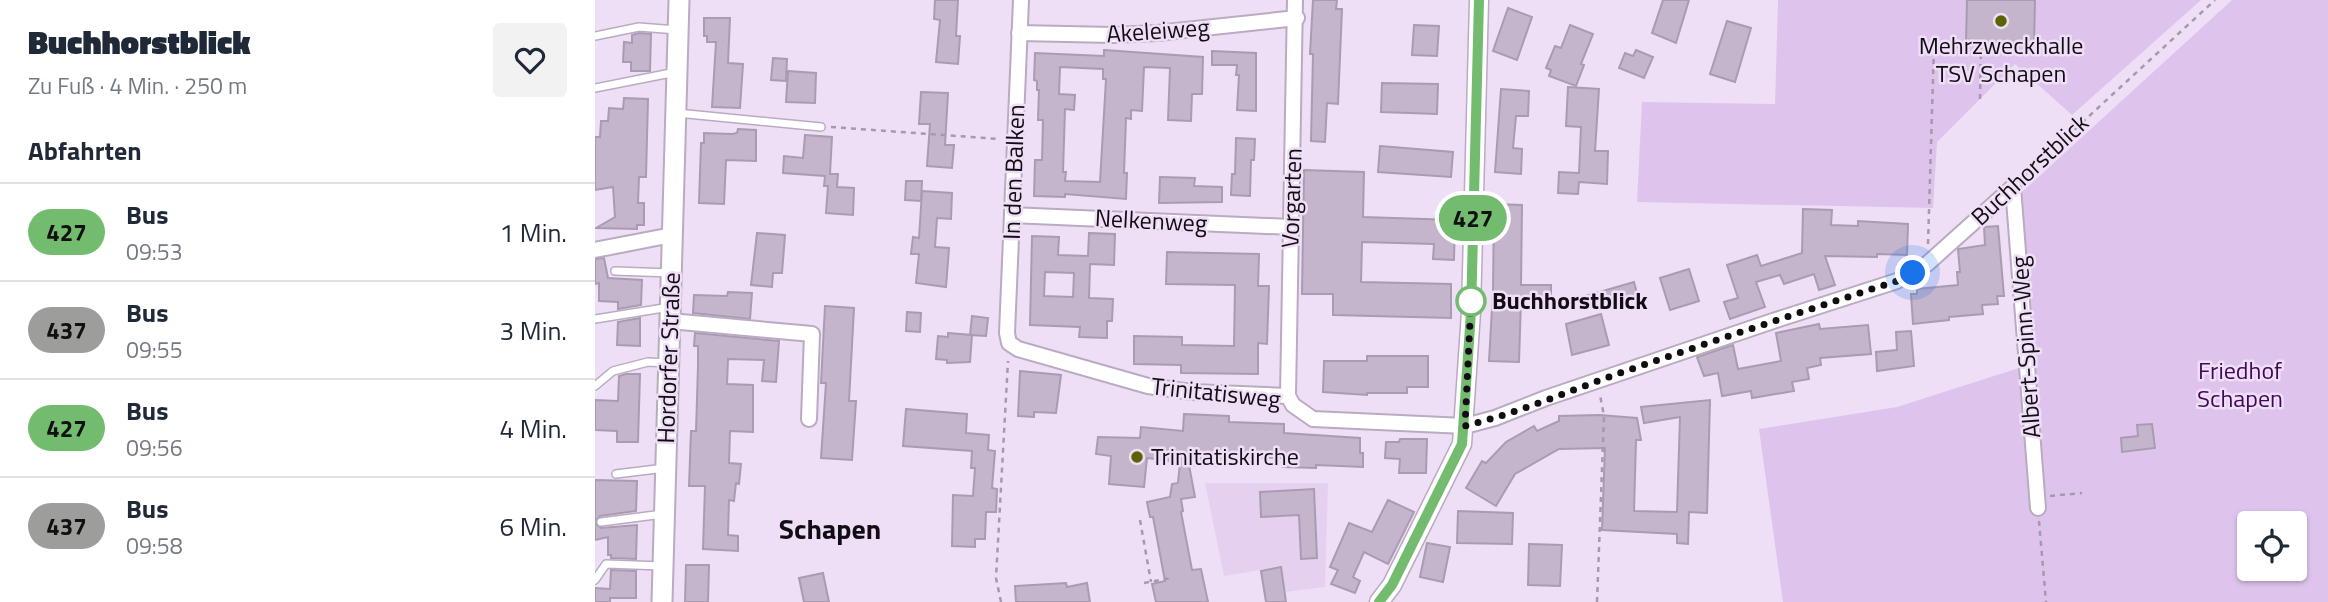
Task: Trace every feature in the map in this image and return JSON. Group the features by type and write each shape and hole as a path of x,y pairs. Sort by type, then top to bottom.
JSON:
{"main road":[{"name":"Hordorfer Straße","path":"662,602 679,0"}],"street":[{"name":"In den Balken","path":"1009,343 1007,334 1021,0"},
{"name":"Vorgarten","path":"1288,396 1297,18 1295,0"},
{"path":"1379,602 1392,585 1450,469 1462,444 1465,426 1471,312 1479,0"},
{"name":"Akeleiweg","path":"1019,33 1157,33 1297,18"},
{"name":"Buchhorstblick","path":"1465,426 1897,281 1927,264 2013,187"},
{"name":"Albert-Spinn-Weg","path":"2013,187 2038,503"},
{"name":"Nelkenweg","path":"1012,215 1291,227"},
{"path":"595,250 672,235"},
{"path":"670,314 813,334 810,419"},
{"name":"Trinitatisweg","path":"1009,343 1018,349 1148,386 1192,392 1288,396 1293,405 1313,419 1465,426"}],"lane":[{"path":"595,36 639,27 678,30"},
{"path":"595,88 677,72"},
{"path":"676,113 821,127"},
{"path":"615,271 671,273"},
{"path":"595,319 670,314"},
{"path":"595,386 613,371 648,362 669,363"},
{"path":"616,474 666,468"},
{"path":"601,522 664,514"},
{"path":"595,580 606,564 663,566"}],"path":[{"name":"Buchhorstblick","path":"2013,187 2215,0"},
{"path":"1980,99 1982,43"},
{"path":"1927,264 1934,46 1958,47"},
{"path":"821,127 1015,140"},
{"path":"1001,602 996,578 1009,343"},
{"path":"1597,381 1604,416 1597,602"},
{"path":"2046,602 2038,503 2082,493"},
{"path":"1140,520 1151,582"},
{"path":"1145,583 1171,578"}],"shaded area":[{"path":"1205,483 1328,483 1325,587 1285,592 1280,567 1224,576"}],"green space":[{"path":"1778,0 2201,0 2072,115 2015,64 1937,142 1933,208 1637,202 1642,102 1775,104"},
{"name":"Friedhof Schapen","path":"2232,0 2328,0 2328,602 1783,602 1759,429 1897,407 2022,367 2009,210 2023,191"}],"building":[{"path":"935,0 958,0 958,64 936,62 940,20 934,19"},
{"path":"1313,0 1337,0 1336,9 1342,9 1338,104 1327,103 1325,142 1311,141 1313,54 1310,54"},
{"path":"1663,0 1689,0 1676,43 1652,33"},
{"name":"Mehrzweckhalle TSV Schapen","path":"1967,0 2035,0 2034,43 1966,43"},
{"path":"1508,8 1532,17 1517,60 1493,51"},
{"path":"704,18 730,18 728,63 743,64 740,108 712,107 716,42 707,42 707,36 704,36"},
{"path":"1727,21 1751,28 1735,82 1710,74"},
{"path":"1414,25 1439,26 1437,56 1412,55"},
{"path":"1570,25 1593,34 1576,86 1549,76 1551,70 1546,68 1555,46 1561,48"},
{"path":"651,34 650,71 631,71 631,62 623,62 624,42 632,43 632,35"},
{"path":"1104,50 1203,57 1202,94 1192,94 1191,121 1168,120 1170,68 1144,67 1142,111 1131,110 1131,119 1126,118 1126,199 1065,194 1065,197 1034,196 1035,160 1042,160 1043,120 1038,120 1039,90 1037,81 1034,80 1035,53 1104,56","holes":["1060,67 1103,69 1103,79 1106,79 1100,182 1065,181 1065,109 1074,110 1075,95 1059,94"]},
{"path":"1636,50 1653,57 1644,78 1619,68 1625,53 1633,56"},
{"path":"1212,51 1256,53 1256,111 1237,110 1237,65 1212,65"},
{"path":"773,58 787,59 786,81 771,80"},
{"path":"788,71 816,73 815,103 786,102"},
{"path":"1382,83 1438,84 1437,114 1381,112"},
{"path":"1568,87 1599,89 1595,151 1608,151 1607,184 1579,182 1578,194 1558,193 1559,172 1579,173 1581,127 1566,126"},
{"path":"1501,89 1529,91 1528,116 1516,116 1513,148 1522,149 1521,174 1495,172"},
{"path":"921,92 948,93 945,145 954,145 952,168 927,166 930,124 919,124"},
{"path":"624,98 648,99 646,177 639,177 638,203 644,203 644,225 637,225 637,229 596,228 615,217 613,187 595,190 595,137 600,137 601,121 608,121 609,108 623,109"},
{"path":"738,129 756,130 756,161 726,160 724,204 699,203 701,143 704,143 704,133 732,134 737,133"},
{"path":"805,135 832,137 830,174 838,174 837,187 854,188 853,215 826,213 828,186 824,186 825,176 783,173 784,156 803,158"},
{"path":"1236,138 1255,139 1254,160 1251,160 1250,196 1231,195 1232,174 1235,174"},
{"path":"1380,146 1453,152 1451,177 1378,172"},
{"path":"1304,170 1364,172 1363,217 1455,220 1454,260 1433,259 1434,244 1362,242 1361,282 1451,284 1451,318 1333,315 1333,294 1302,294"},
{"path":"1160,177 1195,178 1194,186 1222,187 1222,202 1159,203"},
{"path":"906,181 922,181 921,201 905,200"},
{"path":"922,191 952,193 951,219 937,218 935,247 949,248 946,287 916,283 919,254 911,254 913,237 919,238"},
{"path":"1494,204 1522,205 1521,285 1551,285 1551,300 1521,300 1519,362 1489,361"},
{"path":"1803,209 1832,210 1831,225 1858,226 1858,221 1908,224 1907,255 1825,256 1835,285 1819,290 1814,274 1784,284 1780,275 1756,282 1765,307 1730,319 1724,302 1738,298 1727,265 1757,255 1761,266 1802,253"},
{"path":"1998,226 2004,296 1997,296 1998,304 1982,305 1983,314 1913,324 1911,294 1917,294 1917,289 1958,285 1958,249 1985,245 1984,227"},
{"path":"757,233 785,235 782,273 773,273 772,287 751,285"},
{"path":"1089,233 1115,234 1114,265 1090,264 1089,298 1113,299 1112,321 1107,321 1107,338 1079,337 1080,327 1030,325 1032,236 1059,237 1058,255 1088,256","holes":["1045,272 1074,273 1073,297 1044,296"]},
{"path":"1167,252 1259,254 1258,286 1269,286 1267,344 1258,343 1258,374 1181,373 1181,365 1134,364 1134,336 1182,337 1182,345 1234,346 1235,285 1166,284"},
{"path":"604,258 608,278 642,280 641,305 618,309 618,302 599,301 599,283 595,284 595,259"},
{"path":"1689,269 1699,301 1670,310 1660,278"},
{"path":"1634,282 1639,301 1582,300 1582,297"},
{"path":"728,292 752,293 750,319 693,313 694,295 727,296"},
{"path":"825,306 854,308 849,401 856,401 852,460 821,458 826,383 821,383"},
{"path":"907,312 921,313 920,332 906,331"},
{"path":"1601,314 1609,345 1572,355 1566,324"},
{"path":"972,316 988,318 986,336 970,335"},
{"path":"640,318 640,346 617,345 618,322"},
{"path":"1819,324 1820,329 1868,325 1871,354 1820,358 1821,365 1807,368 1809,379 1792,382 1794,391 1752,398 1751,391 1722,396 1718,373 1704,376 1697,357 1733,345 1738,369 1781,361 1776,333"},
{"path":"1911,331 1914,366 1877,371 1876,352 1897,350 1896,332"},
{"path":"695,333 779,341 776,382 762,381 764,360 728,359 727,384 753,385 753,432 730,431 729,463 741,464 734,501 729,500 728,535 738,536 738,551 703,549 705,486 689,486 691,431 696,431 698,346 694,346"},
{"path":"948,333 972,335 970,362 947,363 947,360 936,359 938,336 948,337"},
{"path":"1367,356 1428,356 1428,387 1407,387 1407,393 1367,395 1323,392 1324,361 1367,361"},
{"path":"1020,371 1061,375 1056,413 1034,412 1034,417 1018,416"},
{"path":"640,374 638,442 617,442 617,431 595,430 595,400 618,401 619,376"},
{"path":"1710,400 1707,513 1689,512 1688,544 1677,543 1677,534 1602,530 1605,448 1559,449 1515,474 1496,506 1466,488 1482,461 1486,463 1506,442 1534,426 1537,431 1559,421 1559,416 1637,418 1641,440 1636,440 1634,511 1677,512 1680,417 1644,423 1641,407"},
{"path":"906,409 967,414 966,433 989,435 988,450 995,451 992,488 997,489 996,512 986,512 985,539 975,539 975,547 952,546 953,495 973,496 975,468 971,468 972,451 903,446"},
{"path":"1184,414 1229,416 1229,422 1284,424 1284,433 1360,438 1363,467 1283,467 1283,458 1227,457 1227,466 1189,465 1195,497 1181,499 1181,512 1192,570 1201,569 1208,602 1156,602 1152,584 1165,581 1153,517 1150,517 1147,502 1170,497 1172,484 1178,483 1180,462 1147,458 1144,487 1109,484 1111,456 1096,454 1098,437 1140,438 1141,427 1183,431"},
{"path":"2152,424 2155,448 2122,452 2121,438 2138,436 2137,425"},
{"path":"1400,439 1427,439 1426,473 1399,473 1400,459 1385,458 1386,442 1399,442"},
{"path":"595,480 637,481 636,511 600,516 595,522"},
{"path":"1314,489 1317,558 1301,559 1299,515 1261,517 1260,492"},
{"path":"1388,500 1414,512 1388,564 1364,552 1353,577 1360,581 1355,593 1331,584 1338,570 1330,567 1349,523 1372,532"},
{"path":"1458,511 1513,513 1512,544 1457,543"},
{"path":"595,523 601,528 637,525 636,559 611,558 611,555 608,555 608,537 595,540"},
{"path":"1427,543 1450,547 1443,582 1420,577"},
{"path":"1529,544 1562,545 1560,586 1528,585"},
{"path":"686,565 709,565 708,602 685,602"},
{"path":"1281,567 1286,602 1266,602 1261,571"},
{"path":"611,570 636,571 636,598 610,598 610,602 595,602 595,588 610,589"},
{"path":"823,573 829,602 804,602 799,578"},
{"path":"1066,583 1067,587 1087,583 1090,602 1016,602 1015,586"}],"bus line":[{"name":"427","path":"1379,602 1392,585 1450,469 1462,444 1465,426 1471,312 1479,0"}],"place":[{"name":"Mehrzweckhalle TSV Schapen","path":"2001,21"},
{"name":"Buchhorstblick","path":"1471,301"},
{"name":"Trinitatiskirche","path":"1137,457"}],"district":[{"name":"Schapen","path":"830,529"}],"route":[{"path":"1471,301 1465,426 1897,281 1913,273"}]}
